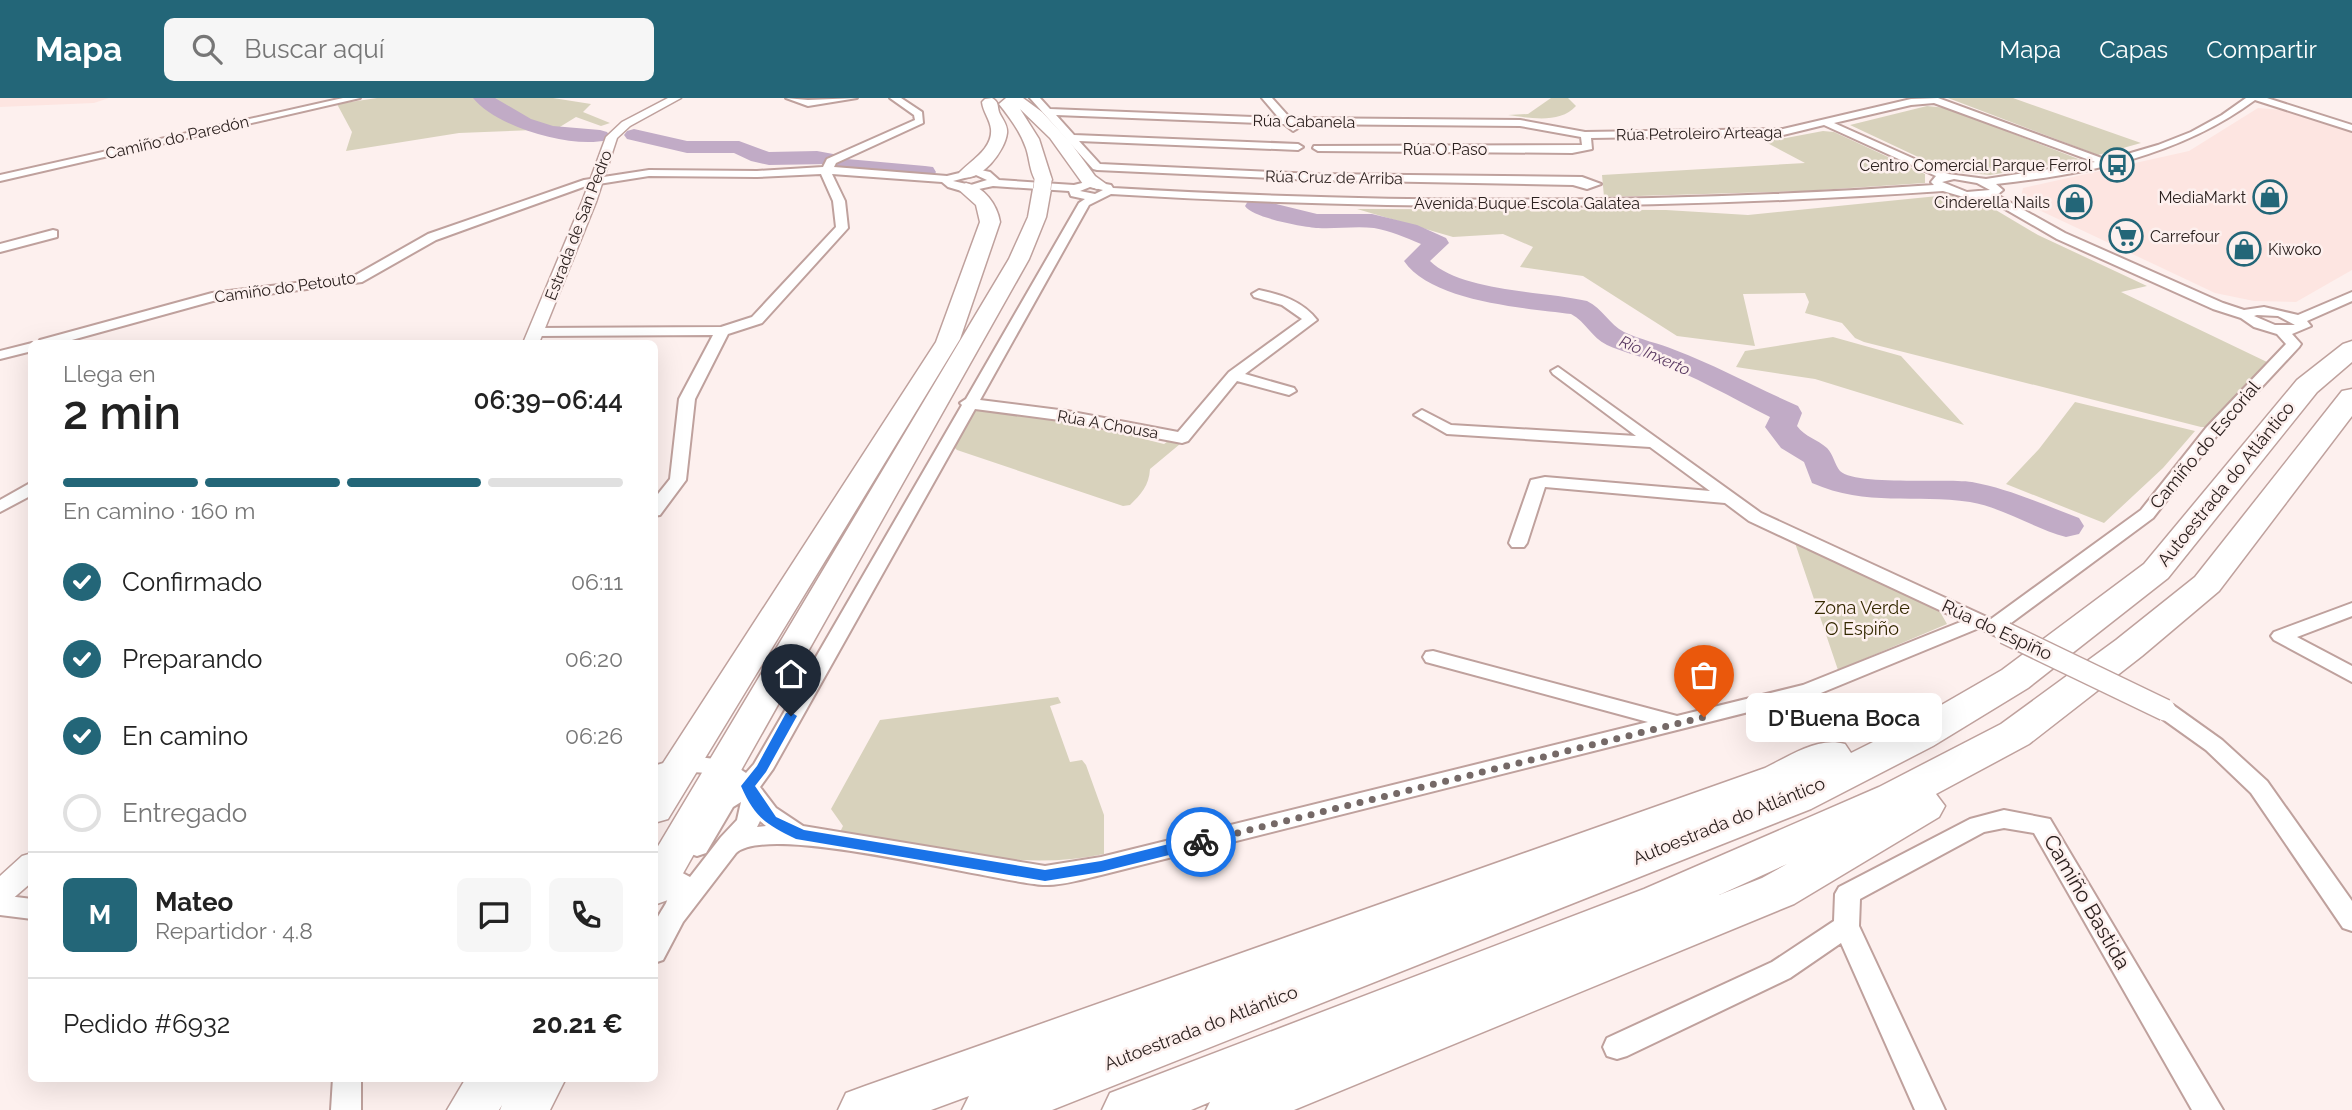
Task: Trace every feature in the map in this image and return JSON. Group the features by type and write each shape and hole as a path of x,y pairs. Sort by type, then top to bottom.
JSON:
{"highway":[{"path":"1013,98 1031,108 1048,123 1097,181"},
{"path":"947,342 990,222 989,208 960,180 979,167 999,135 999,127 990,113 992,99"},
{"path":"669,887 742,784 1019,259 1037,217 1033,184 1016,138 992,99"},
{"path":"658,798 669,769 999,259 1033,184"},
{"name":"Autoestrada do Atlántico","path":"989,1110 1796,798 1919,736 2015,679 2156,571 2307,386 2352,349"},
{"path":"1233,1110 1778,891 1955,788 2015,734 2129,648 2207,584 2352,397"},
{"path":"865,1110 1780,778 1961,692 2015,679"},
{"path":"1129,1110 1660,902 1894,799 2015,734"},
{"path":"471,1110 491,1082"},
{"path":"524,1110 541,1082"}],"street":[{"name":"Camiño do Paredón","path":"0,178 355,98"},
{"name":"Estrada de San Pedro","path":"533,338 609,143 621,127 676,98"},
{"path":"790,98 808,103 852,98"},
{"path":"533,338 690,329 722,331 757,320 842,229 839,201 827,170 831,161 920,121 919,114 895,98"},
{"path":"742,784 762,769 968,403 1097,181 1073,138 1035,98"},
{"path":"1267,98 1309,152 1321,200"},
{"name":"Rúa Petroleiro Arteaga","path":"1585,135 1783,132 1828,124 1911,102 1935,100 2104,162"},
{"path":"2250,100 2278,107"},
{"path":"1988,188 2166,145 2250,100 2352,128"},
{"name":"Rúa Cabanela","path":"1049,112 1287,121 1520,123 1585,135"},
{"path":"1828,124 1945,182 1972,178 2061,236 2218,306 2246,314 2258,324 2280,329 2302,329 2302,322 2267,311 2250,311 2246,314"},
{"name":"Rúa O Paso","path":"1073,138 1309,152 1572,150 1588,147 1585,135"},
{"name":"Camiño do Petouto","path":"56,340 212,296 357,279 432,237 564,189 649,173 757,174 827,170 1074,188 1097,181"},
{"name":"Rúa Cruz de Arriba","path":"1097,181 1315,177 1577,182"},
{"name":"Avenida Buque Escola Galatea","path":"1097,181 1321,200 1608,204 1842,195 1945,182"},
{"path":"0,248 53,234"},
{"name":"Rúa A Chousa","path":"968,403 1067,416 1182,438 1234,375 1310,320 1302,310 1279,298 1259,293"},
{"path":"2296,319 2310,316 2352,296"},
{"name":"Camiño do Escorial","path":"801,835 1045,876 1101,866 1808,690 1992,627 2147,514 2212,431 2294,344 2280,329"},
{"path":"658,506 678,480 687,398 722,331"},
{"path":"0,355 28,348"},
{"name":"Rúa do Espiño","path":"1558,371 1755,517 2165,710 2214,746 2259,787 2352,921"},
{"path":"1234,375 1289,391"},
{"path":"1422,415 1447,429 1651,442"},
{"path":"1518,543 1537,484 1545,482 1728,498"},
{"path":"0,507 28,490"},
{"path":"2352,609 2281,636 2352,675"},
{"path":"1433,657 1678,723"},
{"path":"669,769 705,763 742,784 771,821 801,835"},
{"path":"658,935 669,887 728,844 743,831 752,818 742,784"},
{"name":"Camiño Bastida","path":"1846,926 1848,894 1978,825 2004,819 2042,825 2208,1110"},
{"path":"669,887 703,881 728,844 768,834 801,835"},
{"path":"0,893 28,868"},
{"path":"0,905 28,908"},
{"path":"1617,1047 1781,970 1846,926 1930,1110"},
{"path":"346,1110 347,1082"}],"shaded area":[{"path":"0,98 109,98 94,103 0,107"},
{"path":"2258,108 2282,110 2352,132 2352,270 2296,302 2254,301 2215,293 2020,201 2023,188 2189,151"}],"green space":[{"path":"377,98 553,98 591,104 583,112 610,123 601,126 576,117 550,133 534,130 459,133 346,151 352,132 337,104"},
{"path":"1551,98 1568,98 1576,106 1553,118 1508,115 1528,114"},
{"path":"1948,98 2013,98 2141,143 2098,155"},
{"path":"1927,106 1947,108 2081,160 1990,175 1948,171 1850,125"},
{"path":"1823,131 1834,132 1925,174 1925,183 1805,191 1604,197 1602,175 1805,163 1758,138 1786,138"},
{"path":"1948,195 1979,200 2038,235 2147,286 2121,292 2267,362 2207,427 2201,427 1864,342 1855,338 1842,323 1805,313 1809,302 1805,293 1743,294 1755,346 1677,336 1583,276 1520,267 1533,247 1503,234 1453,237 1357,209 1666,210 1748,215"},
{"path":"1833,337 1901,356 1964,425 1815,379 1736,367 1745,351"},
{"path":"2075,402 2195,431 2163,468 2104,523 2006,484 2039,449"},
{"path":"978,408 1128,430 1140,438 1164,444 1171,439 1180,444 1150,469 1141,493 1130,505 1123,506 957,450 952,445 971,411"},
{"name":"Zona Verde O Espiño","path":"1794,540 1820,555 1939,610 1947,624 1838,670"},
{"path":"1058,697 1061,703 1050,706 1070,762 1082,760 1086,765 1104,815 1104,854 1038,861 1005,859 840,832 843,826 831,809 880,720"}],"waterway":[{"name":"Río Inxerto","path":"482,98 537,128 564,134 600,136"},
{"name":"Río Inxerto","path":"634,135 687,147 739,147 758,157 827,158"},
{"name":"Río Inxerto","path":"837,160 840,165 925,172"},
{"name":"Río Inxerto","path":"1256,206 1317,221 1372,221 1409,230 1437,243 1416,261 1430,275 1490,295 1578,307 1591,314 1603,331 1615,338 1639,349 1663,355 1787,413 1781,427 1789,438 1817,456 1824,476 1841,483 1877,490 1951,490 1981,494 2066,526"}],"way so far":[{"path":"1201,842 1704,717"}],"place":[{"name":"Centro Comercial Parque Ferrol","path":"2117,165"},
{"name":"MediaMarkt","path":"2270,197"},
{"name":"Cinderella Nails","path":"2075,202"},
{"name":"Carrefour","path":"2126,236"},
{"name":"Kiwoko","path":"2244,249"},
{"name":"D'Buena Boca","path":"1704,717"}],"route":[{"path":"791,716 762,769 748,786 753,798 771,821 801,835 1045,876 1101,866 1201,842"}]}
